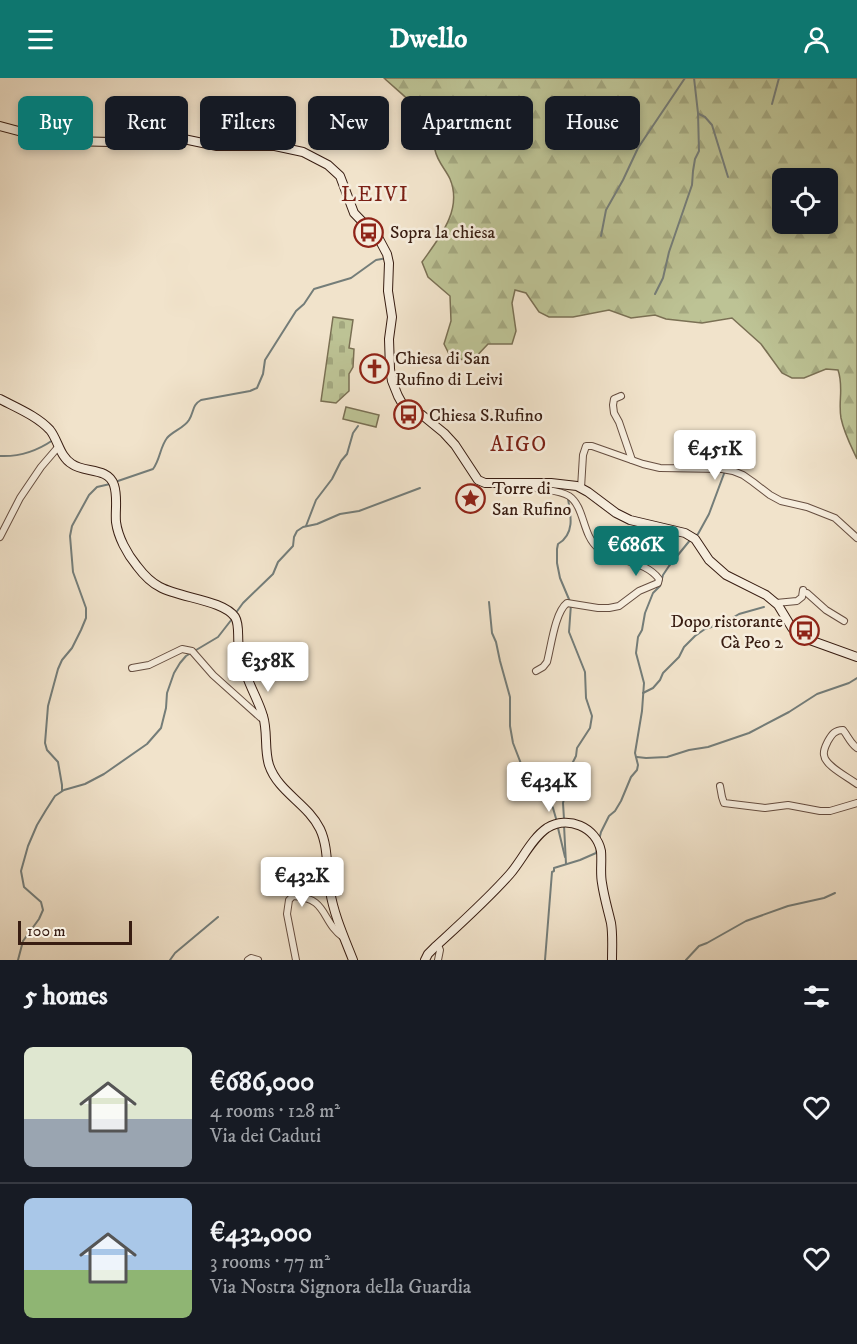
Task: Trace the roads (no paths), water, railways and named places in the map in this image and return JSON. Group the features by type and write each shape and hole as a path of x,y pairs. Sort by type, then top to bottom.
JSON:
{"street":[{"path":"0,126 66,141 112,142 151,135 174,136 217,146 275,146 303,152 328,165 340,176 354,213 379,239 387,254 388,291 392,317 389,339 390,369 398,396 403,405 444,433 478,480 485,483 551,483 577,486 630,520 685,533 695,539 709,560 726,575 776,603 799,635 857,657"},
{"path":"621,396 614,399 614,414 632,460"},
{"path":"0,399 40,421 50,431 68,462 77,468 101,472 113,483 116,497 116,522 120,536 126,551 137,567 152,582 178,595 219,606 231,612 237,620 238,643 246,675 264,719 269,765 277,780 320,828 325,846 335,914 353,960"},
{"path":"0,537 20,498 41,467 59,446"},
{"path":"581,488 583,454 586,446 660,468 722,469 743,475 781,501 807,507 835,518 857,538"},
{"path":"528,483 534,489 572,497 588,536 596,546 605,553 650,570 659,579 657,583 639,591 619,606 598,608 567,603 558,617 547,662 536,671"},
{"path":"776,603 797,601 802,597 803,590 826,610 844,621"},
{"path":"132,668 149,665 182,649 192,651 213,675 264,719"},
{"path":"857,748 845,732 839,730 831,735 824,751 827,763 857,784"},
{"path":"720,786 724,803 755,807 788,805 830,811 857,803"},
{"path":"425,960 428,954 511,873 547,828 570,822 583,827 600,847 602,882 611,924 612,960"},
{"path":"296,960 287,914 289,900 293,896 316,901 337,933 344,939"},
{"path":"438,945 440,950 438,960"},
{"path":"248,960 251,958 258,960"}],"waterway":[{"path":"601,236 606,210 638,148 685,78"},
{"path":"655,294 663,278 669,252 692,185 695,159 699,151 694,78"},
{"path":"772,104 779,78"},
{"path":"699,114 712,125 728,177"},
{"path":"115,482 153,469 167,438 187,423 195,406 201,400 257,388 263,374 265,360 296,311 314,289 351,278 376,260 387,258"},
{"path":"306,526 316,500 347,454 353,433 358,426"},
{"path":"0,456 28,452 53,440"},
{"path":"695,536 709,514 725,471"},
{"path":"62,791 58,762 47,750 45,743 48,706 58,669 72,648 86,618 86,608 73,572 70,536 72,526 89,495 97,487 110,484"},
{"path":"235,614 273,574 278,562 293,546 297,531 340,514 359,511 420,488"},
{"path":"564,819 564,799 574,783 571,773 572,764 577,748 590,728 592,716 586,698 585,672 569,632 571,604 560,578 557,563 558,544 569,530 568,499"},
{"path":"599,840 609,816 615,811 631,777 637,770 635,753 644,683 636,653 645,613 653,593 660,586 663,575 691,539"},
{"path":"489,602 492,633 510,697 510,726 513,743 525,774 547,796 557,822"},
{"path":"643,693 653,688 695,636 739,614 764,607"},
{"path":"18,960 23,941 43,910 41,902 24,887 21,871 28,846 46,810 55,796 64,790 85,784 104,774 147,744 161,728 167,693 180,663 186,656 218,637 232,619"},
{"path":"637,757 667,757 708,747 749,733 817,694 857,678"},
{"path":"564,825 566,864"},
{"path":"558,828 565,857"},
{"path":"545,960 552,872 554,868 596,853 597,849"},
{"path":"686,960 699,946 746,921 835,893"},
{"path":"170,960 175,953 218,917"}],"place":[{"name":"Sopra la chiesa","path":"369,232"},
{"name":"Chiesa di San Rufino di Leivi","path":"374,368"},
{"name":"Chiesa S.Rufino","path":"408,415"},
{"name":"Torre di San Rufino","path":"471,498"},
{"name":"Dopo ristorante Cà Peo 2","path":"804,631"}],"district":[{"name":"LEIVI","path":"375,194"},
{"name":"AIGO","path":"519,444"}]}
